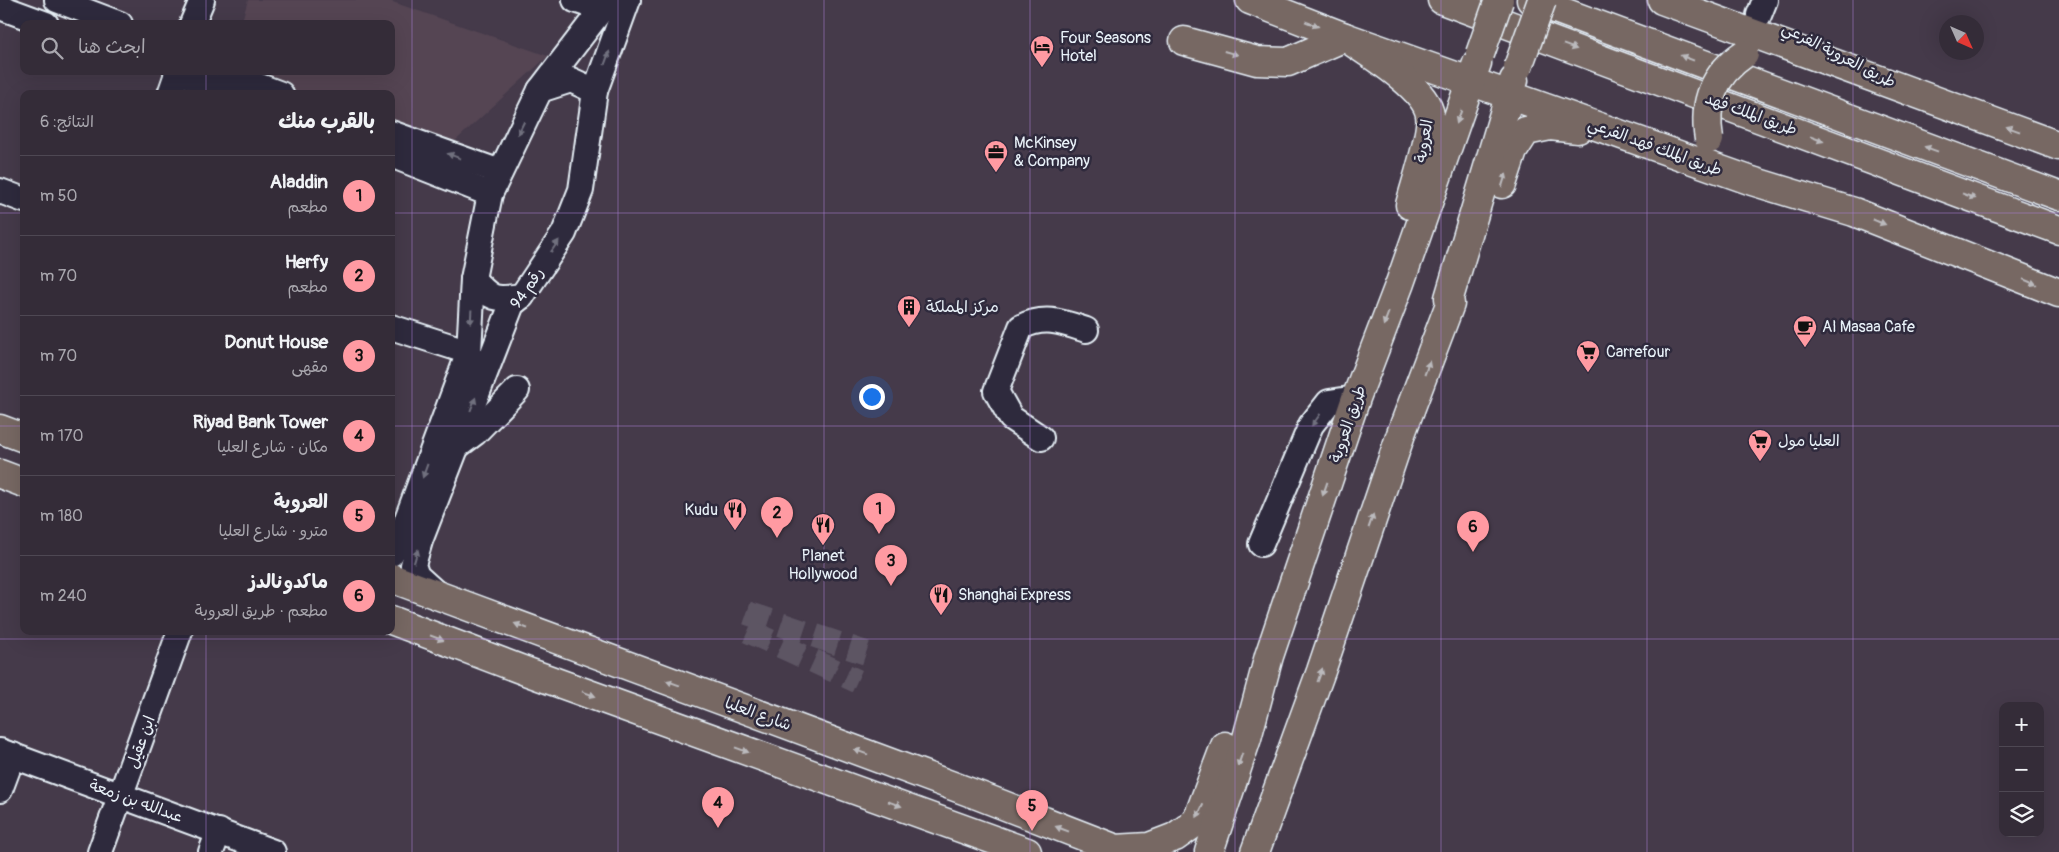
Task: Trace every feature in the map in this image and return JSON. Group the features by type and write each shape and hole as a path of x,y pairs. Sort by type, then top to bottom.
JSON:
{"main road":[{"name":"طريق الملك فهد الفرعي","path":"1250,0 1345,37 1472,80 1509,96 1752,181 1854,212 2059,293"},
{"name":"طريق الملك فهد","path":"1442,0 2059,230"},
{"name":"طريق العروبة","path":"1209,852 1247,738 1269,656 1356,398 1400,283 1499,0"},
{"name":"طريق الملك فهد","path":"1531,0 2059,196"},
{"path":"1450,304 1450,298 1509,96 1542,0"},
{"path":"1662,0 2059,146"},
{"name":"طريق العروبة الفرعي","path":"1711,0 1762,8 1910,91"},
{"path":"1184,40 1257,61 1288,62 1345,37"},
{"name":"العروبة","path":"1345,37 1411,84 1423,99 1431,116 1428,138 1404,227 1400,283"},
{"path":"1854,212 1792,182 1728,158 1716,150 1709,139 1707,125 1710,95 1718,79 1730,64 1744,54 1760,48 1779,46 1797,49 1910,91"},
{"path":"1255,852 1321,671 1402,431 1450,304 1461,291 1475,264 1513,151 1526,131 1550,126 1619,133"},
{"path":"0,428 20,436"},
{"path":"0,474 20,482"},
{"name":"شارع العليا","path":"395,579 980,796 1120,851"},
{"path":"395,622 1011,849"},
{"path":"1120,851 1149,847 1175,837 1192,825 1199,814 1242,699 1254,675 1269,656"}],"street":[{"path":"57,0 110,20"},
{"path":"194,20 202,0"},
{"path":"395,548 469,352 473,279 490,194 540,90 604,5 575,0"},
{"name":"رقم 94","path":"438,595 417,576 413,565 420,541 512,304 522,296 564,233 580,190 595,91 628,0"},
{"path":"0,7 35,20"},
{"path":"171,90 176,75"},
{"path":"185,75 224,90"},
{"path":"236,75 270,90"},
{"path":"540,90 571,80 595,91"},
{"path":"395,134 500,172"},
{"path":"395,157 490,194"},
{"path":"0,191 20,198"},
{"path":"473,279 487,294 500,299 522,296"},
{"path":"1041,438 1011,418 996,391 1020,328 1039,320 1057,322 1086,330"},
{"path":"395,327 469,352"},
{"path":"457,446 475,433 516,390"},
{"path":"1261,544 1311,425 1329,402 1356,398"},
{"name":"ابن عقيل","path":"100,852 179,635"},
{"path":"0,790 6,753"},
{"name":"عبدالله بن زمعة","path":"6,753 121,797 215,841 273,852"}],"shaded area":[{"path":"248,0 387,0 548,56 441,154 395,137 395,90 275,90 237,75 395,75 395,20 242,20"}],"tunnel":[{"path":"747,613 866,653"},
{"path":"748,631 857,681"}],"place":[{"name":"Four Seasons Hotel","path":"1042,68"},
{"name":"McKinsey & Company","path":"996,173"},
{"name":"مركز المملكة","path":"909,328"},
{"name":"Al Masaa Cafe","path":"1805,348"},
{"name":"Carrefour","path":"1588,373"},
{"name":"العليا مول","path":"1760,462"},
{"name":"Kudu","path":"735,531"},
{"name":"Aladdin","path":"879,534"},
{"name":"Herfy","path":"777,538"},
{"name":"Planet Hollywood","path":"823,546"},
{"name":"ماكدونالدز","path":"1473,552"},
{"name":"Donut House","path":"891,586"},
{"name":"Shanghai Express","path":"941,616"},
{"name":"Riyad Bank Tower","path":"718,828"},
{"name":"العروبة","path":"1032,831"}]}
